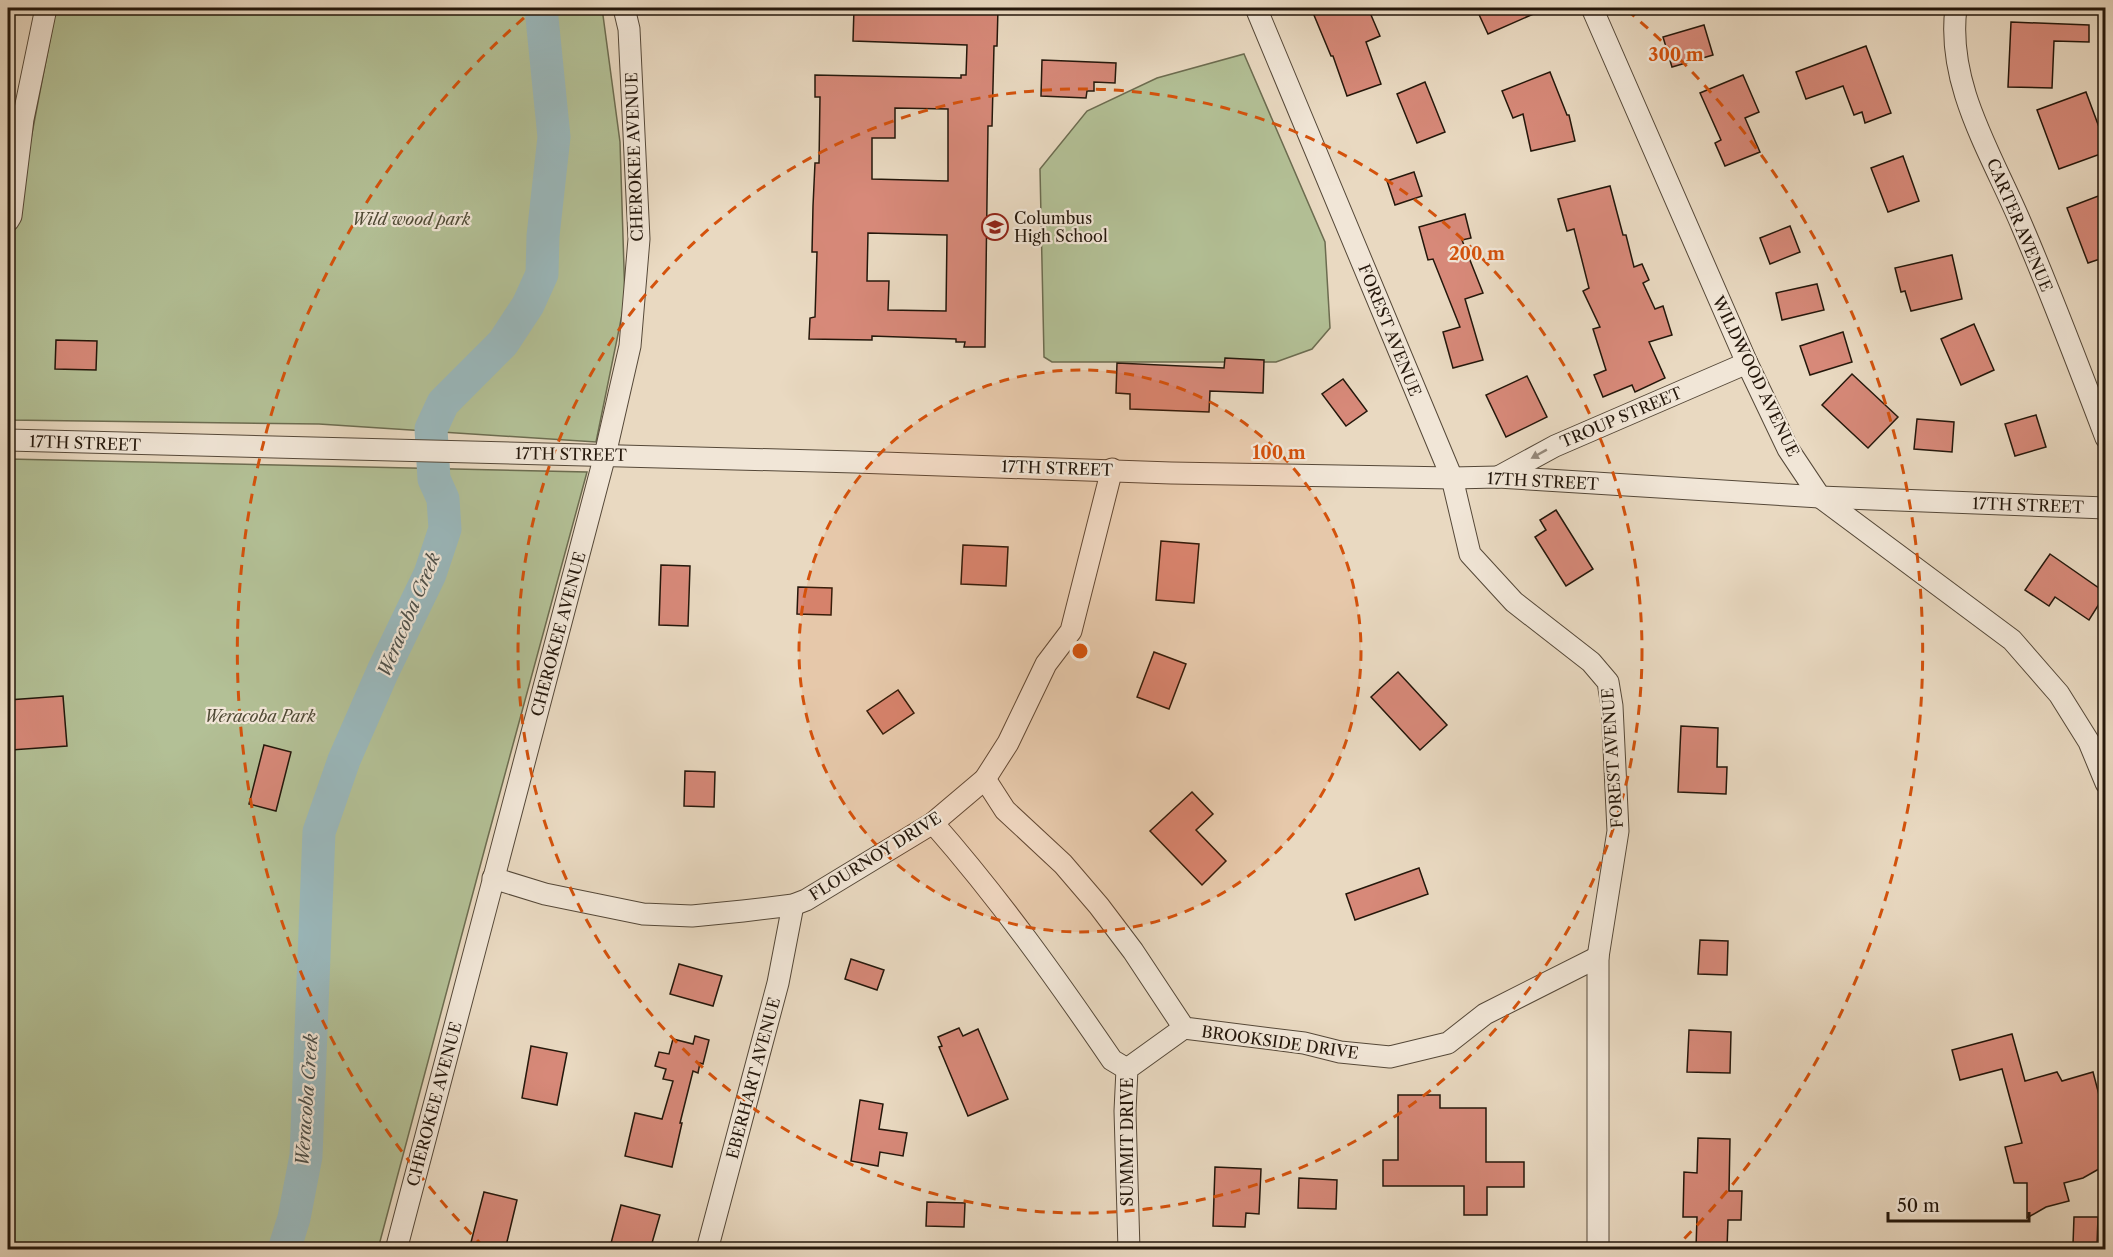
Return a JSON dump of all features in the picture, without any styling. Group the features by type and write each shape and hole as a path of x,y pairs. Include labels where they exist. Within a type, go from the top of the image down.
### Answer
{"street":[{"path":"8,221 11,216 15,119 46,8"},
{"name":"CHEROKEE AVENUE","path":"396,1250 605,455 630,346 639,239 628,29 624,8"},
{"name":"FOREST AVENUE","path":"1256,8 1452,478 1470,554 1514,602 1592,662 1608,682 1612,706 1618,831 1598,957 1598,1250"},
{"name":"WILDWOOD AVENUE","path":"1592,8 1747,363 1788,449 1820,496 2012,640 2059,694 2089,742 2106,783"},
{"name":"CARTER AVENUE","path":"1956,8 1954,25 1956,60 1967,103 2026,235 2106,438"},
{"name":"TROUP STREET","path":"1498,477 1555,446 1747,363"},
{"name":"17TH STREET","path":"8,440 1112,469 1171,473 1498,477 1820,496 2106,508"},
{"name":"FLOURNOY DRIVE","path":"494,878 546,894 643,914 692,916 793,905 806,900 933,823 985,780 1008,744 1046,664 1071,631 1112,469"},
{"name":"BROOKSIDE DRIVE","path":"985,780 1005,810 1063,864 1099,906 1133,951 1184,1028 1304,1042 1340,1052 1390,1057 1448,1043 1485,1014 1598,957"},
{"path":"933,823 967,862 1036,950 1112,1060 1127,1069"},
{"name":"EBERHART AVENUE","path":"707,1250 778,983 793,905"},
{"name":"SUMMIT DRIVE","path":"1129,1250 1125,1111 1127,1069 1184,1028"}],"green space":[{"name":"Wild wood park","path":"56,8 602,8 620,142 625,300 596,442 319,424 8,420 8,216 25,170"},
{"path":"1244,54 1325,242 1330,328 1312,349 1276,362 1052,362 1044,357 1040,169 1087,111 1157,78"},
{"name":"Weracoba Park","path":"8,459 587,472 378,1249 8,1250"}],"building":[{"path":"854,8 998,8 997,46 994,46 992,126 988,126 985,347 964,347 965,342 956,342 956,339 872,336 872,340 809,339 810,318 815,317 817,252 812,252 815,163 819,163 820,97 815,97 815,75 961,78 961,75 966,75 967,45 853,41","holes":["895,108 948,109 948,181 872,179 872,138 895,138","868,233 947,235 946,311 888,310 889,281 867,281"]},
{"path":"1311,8 1368,8 1380,36 1366,42 1381,84 1347,96 1333,56 1331,56"},
{"path":"1476,8 1547,8 1488,34"},
{"path":"2011,22 2089,25 2089,42 2054,41 2052,88 2008,87"},
{"path":"1704,25 1713,55 1672,67 1663,37"},
{"path":"1866,46 1891,113 1865,123 1862,112 1854,115 1843,86 1806,99 1796,72"},
{"path":"1042,60 1116,63 1115,83 1094,82 1094,91 1087,91 1086,98 1041,96"},
{"path":"1550,72 1567,115 1569,115 1575,141 1531,151 1523,114 1513,118 1502,91"},
{"path":"1743,75 1759,112 1745,118 1760,152 1725,166 1715,143 1721,140 1700,93"},
{"path":"1425,82 1445,132 1417,143 1397,94"},
{"path":"2086,92 2106,146 2106,152 2059,169 2037,110"},
{"path":"1903,156 1919,201 1888,212 1871,168"},
{"path":"1414,172 1422,196 1395,205 1387,181"},
{"path":"1610,186 1634,267 1642,264 1649,280 1643,283 1655,309 1663,306 1672,335 1649,342 1665,378 1635,392 1632,385 1603,397 1594,375 1606,370 1593,329 1600,327 1583,291 1589,288 1574,229 1567,231 1558,199"},
{"path":"2106,193 2106,257 2088,263 2067,208"},
{"path":"1465,214 1471,238 1462,240 1483,293 1465,299 1483,360 1453,368 1443,332 1460,327 1433,259 1428,260 1419,227"},
{"path":"1790,226 1800,252 1770,264 1760,238"},
{"path":"1952,255 1962,299 1911,311 1905,291 1901,292 1895,268"},
{"path":"1817,284 1824,310 1782,320 1776,293"},
{"path":"1974,324 1994,370 1961,385 1941,339"},
{"path":"1843,332 1852,362 1810,375 1800,346"},
{"path":"56,340 97,341 96,370 55,369"},
{"path":"1225,358 1264,360 1263,393 1210,391 1209,412 1130,409 1130,394 1116,393 1117,363 1224,368"},
{"path":"1852,374 1898,417 1868,448 1822,405"},
{"path":"1527,376 1547,417 1506,437 1486,395"},
{"path":"1343,379 1367,411 1346,426 1322,394"},
{"path":"2036,415 2046,447 2015,456 2005,424"},
{"path":"1917,419 1954,422 1952,452 1914,449"},
{"path":"1556,510 1593,569 1566,586 1535,537 1546,530 1540,520"},
{"path":"1161,541 1199,544 1194,603 1156,600"},
{"path":"963,545 1008,547 1006,586 961,584"},
{"path":"2050,554 2106,593 2089,620 2055,597 2049,606 2025,590"},
{"path":"661,565 690,566 688,626 659,625"},
{"path":"798,587 832,588 831,615 797,614"},
{"path":"1154,652 1186,664 1169,709 1137,697"},
{"path":"1398,672 1447,725 1420,750 1371,697"},
{"path":"898,690 914,713 883,734 867,711"},
{"path":"63,696 67,746 11,750 8,700"},
{"path":"1681,726 1718,728 1717,767 1727,767 1726,794 1678,792"},
{"path":"264,745 291,752 276,811 249,804"},
{"path":"685,771 715,772 714,807 684,806"},
{"path":"1192,792 1213,814 1196,830 1226,861 1202,885 1150,831"},
{"path":"1419,868 1428,894 1355,920 1346,894"},
{"path":"1700,940 1728,941 1727,975 1698,974"},
{"path":"851,959 884,970 877,990 845,979"},
{"path":"679,964 722,976 713,1006 670,994"},
{"path":"959,1028 963,1036 978,1029 1008,1099 968,1116 939,1047 942,1046 938,1037"},
{"path":"1689,1030 1731,1032 1730,1073 1687,1072"},
{"path":"2012,1034 2025,1081 2057,1072 2062,1081 2093,1072 2103,1110 2106,1109 2106,1165 2083,1178 2064,1183 2069,1201 2046,1207 2027,1218 2027,1183 2014,1183 2005,1147 2022,1143 2002,1069 1960,1080 1952,1050"},
{"path":"695,1036 709,1040 703,1064 700,1063 698,1073 693,1071 672,1167 625,1156 635,1113 662,1119 673,1081 663,1079 666,1069 655,1066 659,1052 669,1054 673,1039 693,1044"},
{"path":"531,1046 567,1053 557,1105 522,1098"},
{"path":"1398,1095 1440,1095 1440,1108 1486,1108 1486,1162 1524,1162 1524,1187 1487,1187 1487,1215 1464,1215 1464,1186 1383,1186 1383,1160 1398,1160"},
{"path":"860,1100 883,1104 879,1129 907,1133 903,1156 880,1152 878,1166 851,1161"},
{"path":"1698,1138 1730,1139 1729,1191 1742,1191 1741,1220 1728,1220 1727,1249 1696,1248 1697,1217 1683,1217 1684,1172 1697,1173"},
{"path":"1215,1167 1261,1169 1259,1214 1246,1213 1245,1227 1213,1226"},
{"path":"1299,1178 1337,1180 1336,1209 1298,1208"},
{"path":"484,1192 517,1200 505,1250 469,1250"},
{"path":"927,1202 965,1203 964,1227 926,1226"},
{"path":"621,1205 660,1215 650,1250 619,1250 610,1247"},
{"path":"2074,1217 2098,1217 2097,1245 2073,1244"}],"waterway":[{"name":"Weracoba Creek","path":"284,1250 294,1218 306,1156 319,832 344,760 383,671 430,574 445,529 443,499 434,479 431,429 443,403 503,343 528,305 542,274 543,236 554,137 541,8"}],"place":[{"name":"Columbus High School","path":"995,227"}]}
